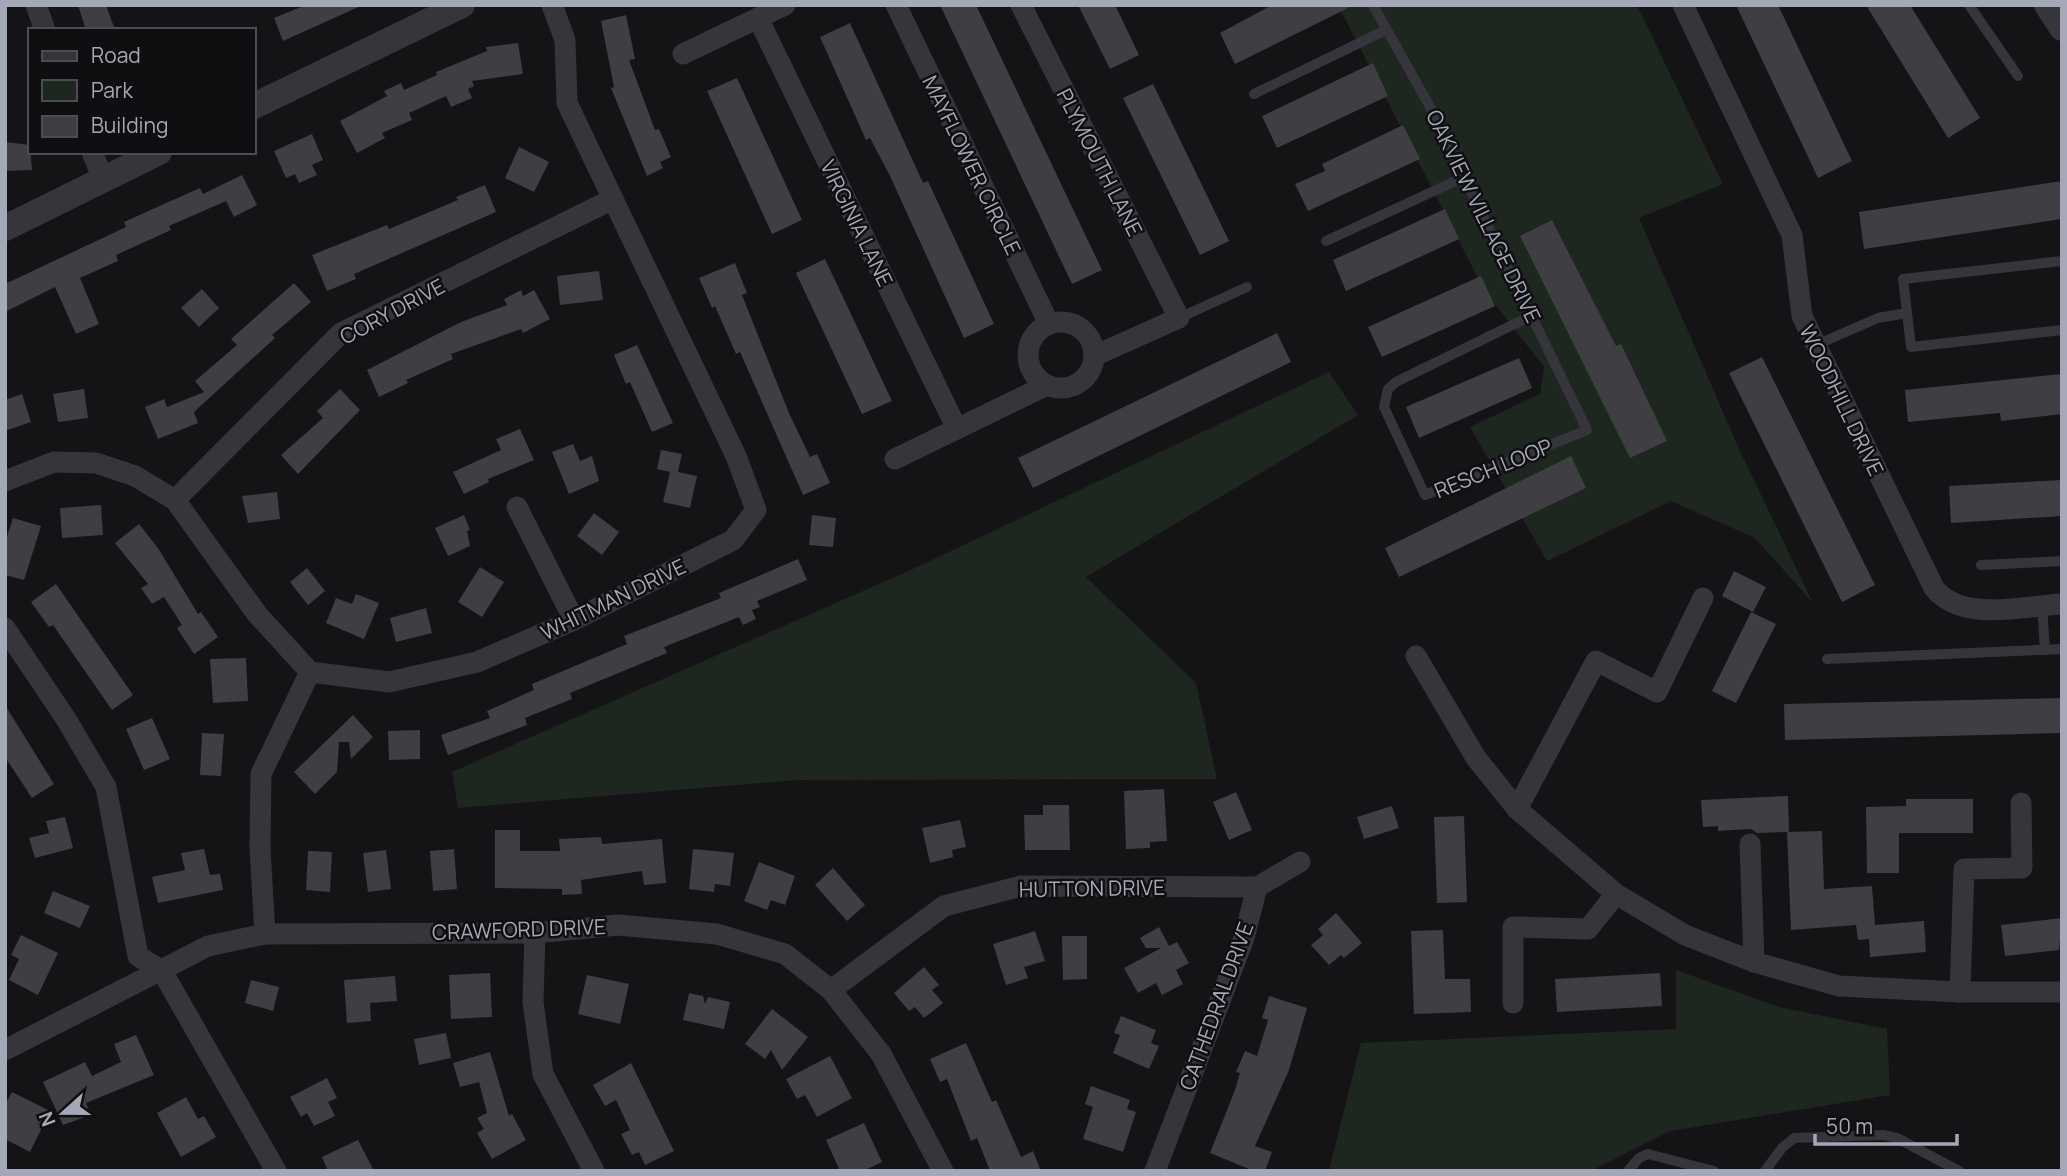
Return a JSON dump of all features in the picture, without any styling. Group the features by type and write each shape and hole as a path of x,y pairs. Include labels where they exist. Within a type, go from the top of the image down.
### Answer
{"street":[{"path":"36,5 44,28"},
{"path":"256,105 461,5"},
{"name":"WHITMAN DRIVE","path":"310,672 389,682 477,662 574,620 733,540 756,510 736,456 567,103 565,40 552,5"},
{"path":"683,54 785,5"},
{"name":"MAYFLOWER CIRCLE","path":"896,5 1049,324"},
{"name":"PLYMOUTH LANE","path":"1021,5 1179,318"},
{"name":"WOODHILL DRIVE","path":"1683,5 1792,235 1802,316 1928,578 1940,596 1972,609 2052,604"},
{"path":"2047,5 2062,28"},
{"name":"VIRGINIA LANE","path":"758,18 956,428"},
{"path":"93,154 103,180"},
{"path":"5,228 155,154"},
{"name":"CORY DRIVE","path":"175,500 341,333 613,199"},
{"path":"1094,356 1179,318"},
{"path":"1049,324 1074,325 1085,332 1094,356 1084,379 1073,386 1061,388 1047,385 1031,367 1028,355 1031,342 1038,331 1049,324"},
{"path":"895,459 1047,385"},
{"path":"5,481 54,462 96,463 135,476 175,500 257,614 310,672 261,774 260,848 265,934"},
{"path":"517,507 574,620"},
{"path":"1517,809 1596,661 1657,692 1703,597"},
{"path":"5,628 66,719 106,787 138,956 162,971 276,1171"},
{"path":"1416,656 1476,758 1517,809 1616,894 1685,935 1754,962 1839,986 1960,992 2062,992"},
{"path":"1960,992 1964,869 2022,867 2021,803"},
{"path":"1750,844 1754,962"},
{"path":"1256,887 1300,862"},
{"name":"HUTTON DRIVE","path":"831,990 944,906 1021,886 1256,887"},
{"name":"CATHEDRAL DRIVE","path":"1155,1171 1244,938 1256,887"},
{"path":"1513,1003 1513,927 1588,929 1616,894"},
{"name":"CRAWFORD DRIVE","path":"5,1050 208,946 265,934 535,933 618,925 717,934 785,954 831,990 881,1054 943,1171"},
{"path":"535,933 533,1002 543,1074 594,1171"}],"lane":[{"name":"OAKVIEW VILLAGE DRIVE","path":"1373,5 1464,177 1587,430"},
{"path":"1969,5 2018,76"},
{"path":"1254,94 1386,30"},
{"path":"1326,241 1464,177"},
{"path":"2062,261 1903,279 1911,347 2062,330"},
{"path":"1179,318 1247,287"},
{"path":"1816,345 1878,318 1907,313"},
{"name":"RESCH LOOP","path":"1533,315 1396,382 1388,389 1384,407 1425,495 1587,430"},
{"path":"1981,565 2062,561"},
{"path":"2045,650 2052,604"},
{"path":"1827,659 2062,649"},
{"path":"1765,1171 1782,1148 1794,1138 1883,1135 1897,1138 1959,1171"},
{"path":"1628,1171 1639,1158 1648,1154 1714,1171"}],"green space":[{"path":"1338,5 1637,5 1723,184 1639,218 1739,449 1813,603 1755,538 1671,501 1547,561 1470,427 1540,394 1544,367 1484,290"},
{"path":"1329,372 1358,415 1086,577 1196,683 1217,779 797,780 458,808 452,772 915,568"},
{"path":"1676,970 1779,1007 1887,1029 1890,1095 1670,1131 1591,1171 1329,1171 1361,1043 1676,1029"}],"building":[{"path":"78,5 106,5 114,28 85,28"},
{"path":"306,5 363,5 283,41 274,18"},
{"path":"940,5 976,5 1102,270 1072,284"},
{"path":"1078,5 1115,5 1139,55 1110,69"},
{"path":"1272,5 1354,5 1235,64 1220,33"},
{"path":"1736,5 1778,5 1852,161 1818,178"},
{"path":"1866,5 1910,5 1980,118 1948,138"},
{"path":"626,15 635,59 629,60 655,130 659,129 671,157 660,162 663,168 647,176 611,88 614,87 601,21"},
{"path":"850,23 923,183 928,181 994,324 964,338 890,176 870,138 866,140 820,37"},
{"path":"518,43 523,74 472,81 474,86 468,89 472,98 451,107 446,96 409,113 412,120 382,133 385,138 357,153 340,121 387,96 384,91 401,83 404,90 437,75 436,72 487,51 486,47"},
{"path":"1373,63 1388,96 1277,148 1262,116"},
{"path":"737,78 802,220 772,234 707,91"},
{"path":"1153,84 1229,241 1200,255 1123,98"},
{"path":"1403,125 1420,159 1308,211 1295,184 1325,171 1322,164"},
{"path":"312,134 323,160 312,165 317,175 299,183 295,174 286,178 274,151"},
{"path":"5,142 28,145 32,170 5,171"},
{"path":"519,147 549,162 534,192 505,178"},
{"path":"242,175 257,205 234,217 226,201 169,226 171,230 116,255 118,261 80,278 99,324 76,334 55,287 5,312 5,284 126,227 124,222 200,188 203,194"},
{"path":"2062,181 2062,219 1864,249 1859,212"},
{"path":"485,185 496,212 354,274 356,279 327,291 312,255 387,225 389,229 458,200 456,197"},
{"path":"1445,209 1459,239 1346,291 1333,260"},
{"path":"1552,220 1616,346 1621,344 1667,441 1630,458 1520,236"},
{"path":"825,259 892,401 862,414 796,273"},
{"path":"735,263 747,293 742,295 789,413 810,457 817,454 830,483 803,495 740,352 736,354 715,306 712,308 699,278"},
{"path":"599,271 603,300 560,305 557,276"},
{"path":"1481,276 1495,306 1382,357 1368,327"},
{"path":"294,283 311,302 272,335 275,338 194,412 198,423 158,439 145,407 164,399 167,407 204,392 195,381 237,345 231,339"},
{"path":"202,289 219,308 199,327 181,308"},
{"path":"521,290 523,296 534,290 550,319 523,333 521,329 451,354 453,359 406,380 408,383 379,397 367,370 461,322 507,305 504,299"},
{"path":"1277,333 1291,362 1033,488 1018,458"},
{"path":"637,345 673,423 652,432 630,382 626,384 614,355"},
{"path":"1762,357 1875,585 1842,602 1729,373"},
{"path":"1519,358 1532,388 1419,438 1406,407"},
{"path":"2062,374 2062,414 2001,421 2000,413 1908,422 1905,390"},
{"path":"84,389 88,418 58,422 53,394"},
{"path":"340,389 360,410 298,474 281,455 323,418 317,411"},
{"path":"22,394 31,422 5,431 5,400"},
{"path":"520,429 534,460 488,479 489,482 464,494 453,472 501,450 496,439"},
{"path":"573,444 580,461 592,456 599,481 569,494 552,452"},
{"path":"661,450 682,454 678,472 697,476 690,508 663,502 670,472 657,469"},
{"path":"1571,456 1586,488 1399,577 1385,548"},
{"path":"2062,480 2062,516 1951,523 1949,486"},
{"path":"277,492 280,519 248,523 242,496"},
{"path":"101,505 103,535 62,538 60,508"},
{"path":"594,513 619,532 602,555 577,536"},
{"path":"464,515 470,530 467,531 470,546 448,556 435,528"},
{"path":"812,515 836,518 833,547 809,545"},
{"path":"13,518 41,526 24,580 5,575 5,543"},
{"path":"139,524 158,548 198,614 201,612 218,637 194,654 177,628 182,625 164,597 152,604 141,588 148,584 115,543"},
{"path":"798,559 807,580 757,601 760,607 752,610 756,619 743,625 739,617 664,647 667,653 570,693 572,699 525,718 527,725 448,755 441,735 490,718 487,711 534,690 532,684 627,644 624,636 721,598 719,593"},
{"path":"480,567 504,582 482,617 458,602"},
{"path":"307,568 325,591 308,605 290,582"},
{"path":"1734,571 1766,587 1753,612 1722,596"},
{"path":"56,584 133,695 112,710 53,625 49,627 31,602"},
{"path":"356,594 379,603 364,639 326,623 336,598 352,604"},
{"path":"426,608 432,633 396,642 390,618"},
{"path":"1751,612 1776,624 1736,703 1712,691"},
{"path":"246,658 248,701 213,703 210,659"},
{"path":"2062,698 2062,733 1785,740 1784,704"},
{"path":"5,705 54,784 32,798 5,757"},
{"path":"353,715 373,737 351,759 349,742 339,742 337,772 315,794 294,772"},
{"path":"152,718 170,759 144,770 126,729"},
{"path":"420,730 420,759 389,760 388,731"},
{"path":"202,733 224,734 221,776 200,775"},
{"path":"1164,789 1167,841 1150,842 1150,848 1126,849 1124,791"},
{"path":"1236,792 1252,830 1229,840 1213,802"},
{"path":"1788,796 1789,832 1757,833 1751,829 1718,831 1718,826 1703,827 1701,800"},
{"path":"1906,799 1973,799 1973,833 1899,833 1899,873 1867,873 1866,807 1906,806"},
{"path":"1043,805 1069,805 1070,850 1025,850 1024,815 1043,815"},
{"path":"1392,806 1399,828 1364,839 1357,817"},
{"path":"1464,816 1467,902 1437,903 1434,817"},
{"path":"65,817 73,848 35,858 29,838 49,833 46,821"},
{"path":"960,820 966,847 952,850 953,857 930,863 922,828"},
{"path":"495,830 520,830 520,851 560,851 559,839 601,837 602,844 662,839 666,883 644,885 642,871 581,880 582,894 562,895 562,889 495,888"},
{"path":"1822,831 1824,889 1872,886 1875,925 1924,921 1926,952 1870,957 1869,939 1858,940 1856,925 1791,930 1787,832"},
{"path":"204,849 210,875 220,874 223,890 158,903 152,877 185,870 181,853"},
{"path":"454,849 457,889 433,891 430,851"},
{"path":"693,849 734,853 730,886 715,884 714,892 689,889"},
{"path":"386,850 391,889 368,892 363,853"},
{"path":"308,851 332,852 330,892 306,890"},
{"path":"759,862 795,876 785,905 771,900 767,910 744,901"},
{"path":"833,868 865,905 847,921 815,885"},
{"path":"53,891 90,906 80,928 44,913"},
{"path":"1336,913 1362,943 1344,958 1341,955 1329,965 1311,945 1323,935 1318,929"},
{"path":"2062,918 2059,950 2005,956 2001,925"},
{"path":"1159,927 1169,946 1177,942 1189,963 1176,970 1183,984 1162,995 1156,983 1138,993 1124,968 1161,948 1146,948 1140,938"},
{"path":"1443,930 1445,979 1470,979 1471,1012 1414,1014 1411,931"},
{"path":"1035,931 1045,961 1024,967 1028,978 1006,985 993,944"},
{"path":"21,935 58,953 38,995 9,980 19,959 11,955"},
{"path":"1062,936 1087,936 1087,979 1063,980"},
{"path":"924,967 939,985 932,990 943,1003 924,1018 915,1007 909,1011 894,993"},
{"path":"490,973 492,1017 451,1019 449,975"},
{"path":"1660,973 1662,1006 1557,1012 1555,979"},
{"path":"587,975 629,984 620,1024 578,1014"},
{"path":"395,976 397,1001 370,1003 371,1021 347,1023 344,980"},
{"path":"251,980 279,987 273,1011 245,1003"},
{"path":"689,993 703,996 705,1004 708,997 730,1002 724,1029 683,1020"},
{"path":"1269,996 1307,1008 1289,1070 1255,1146 1272,1152 1265,1171 1254,1171 1210,1153 1235,1090 1240,1073 1236,1072 1245,1051 1257,1056 1268,1020 1262,1018"},
{"path":"772,1009 808,1037 782,1070 771,1050 765,1059 745,1044"},
{"path":"1121,1016 1156,1030 1151,1043 1159,1046 1149,1069 1113,1053 1120,1035 1114,1033"},
{"path":"446,1033 451,1058 419,1065 414,1039"},
{"path":"136,1035 154,1075 86,1103 91,1115 63,1125 43,1082 85,1062 92,1076 121,1062 114,1044"},
{"path":"966,1043 992,1102 996,1100 1021,1157 1033,1151 1041,1171 990,1171 977,1138 971,1141 947,1079 940,1082 930,1059"},
{"path":"490,1052 509,1116 512,1114 526,1140 492,1159 477,1133 484,1129 477,1118 487,1113 479,1082 460,1087 453,1063"},
{"path":"830,1056 852,1098 817,1117 805,1095 797,1099 786,1079"},
{"path":"631,1063 674,1151 645,1165 639,1152 632,1155 621,1134 630,1130 616,1100 605,1106 593,1085"},
{"path":"327,1078 337,1098 328,1102 335,1116 314,1126 307,1113 301,1117 290,1097"},
{"path":"1091,1086 1130,1100 1127,1109 1136,1112 1123,1152 1083,1139 1093,1107 1085,1104"},
{"path":"12,1092 50,1111 30,1152 5,1139 5,1105"},
{"path":"186,1097 198,1119 204,1116 216,1137 181,1157 157,1113"},
{"path":"864,1123 882,1162 863,1171 840,1171 826,1140"},
{"path":"358,1140 374,1171 328,1171 322,1157"}]}
